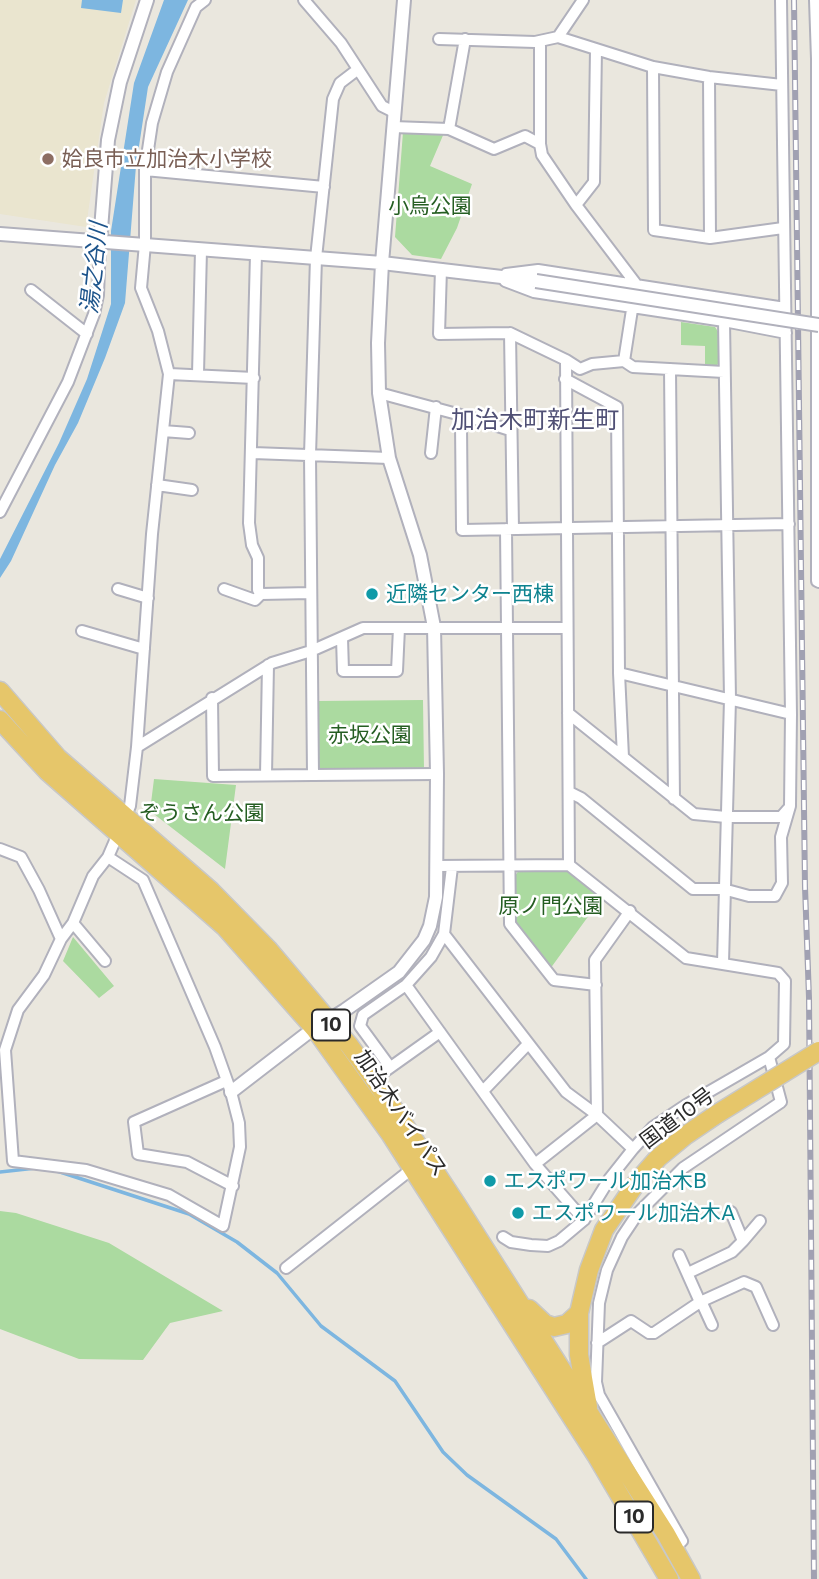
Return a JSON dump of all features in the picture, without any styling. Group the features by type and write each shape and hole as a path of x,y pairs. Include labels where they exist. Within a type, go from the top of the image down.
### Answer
{"highway":[{"name":"加治木バイパス","path":"0,691 58,758 122,825 374,1079 590,1418"},
{"name":"加治木バイパス","path":"0,720 47,771 122,825"},
{"name":"加治木バイパス","path":"321,1025 596,1455"},
{"name":"国道10号","path":"669,1579 596,1455 580,1366 579,1314 589,1270 604,1230 637,1182 658,1158 717,1114 819,1051"},
{"name":"10","path":"510,1289 549,1326 561,1327 579,1314"},
{"name":"国道10号","path":"590,1418 670,1541 691,1579"}],"street":[{"path":"0,512 68,382 94,314 98,295 110,128 120,82 147,0"},
{"path":"13,1161 2,1050 18,1010 44,975 61,939 73,923 93,876 108,857 130,806 169,374 158,331 141,288 145,170 152,123 167,72 196,7 205,0"},
{"path":"304,0 341,43 382,106 394,112"},
{"path":"233,1186 187,1161 138,1154 134,1122 229,1086 399,972 415,954 430,926 436,897 434,627 420,555 388,458 379,393 378,343 382,263 404,0"},
{"path":"558,37 583,0"},
{"path":"569,792 581,798 693,889 723,889 749,896 775,896 782,883 781,837 790,806 791,713 781,0"},
{"path":"815,0 818,59 819,582"},
{"path":"439,39 540,42 558,37 653,67 709,77 782,85"},
{"path":"449,129 466,39"},
{"path":"540,42 542,155 636,284 624,361"},
{"path":"576,205 594,182 596,49"},
{"path":"653,67 654,230 709,238 783,228"},
{"path":"313,775 310,455 316,258 332,99 340,83 357,70"},
{"path":"709,77 709,238"},
{"path":"393,127 449,129 494,149 525,136 540,144"},
{"path":"145,170 324,187"},
{"path":"0,234 441,269 537,281 818,334"},
{"path":"198,374 201,250"},
{"path":"256,254 253,453 249,523 252,545 258,558 258,590 261,594"},
{"path":"441,269 439,334 509,333 580,369 592,364 624,361 633,367 724,372"},
{"path":"493,276 538,270 786,308"},
{"path":"493,276 534,292 786,333"},
{"path":"31,290 86,334"},
{"path":"723,963 730,699 723,321 725,299"},
{"path":"509,333 510,529 507,629 510,925 554,980 596,985"},
{"path":"566,360 569,865"},
{"path":"670,369 674,799"},
{"path":"169,374 254,378"},
{"path":"565,379 617,407 619,673 623,757"},
{"path":"379,393 510,430"},
{"path":"431,453 436,407"},
{"path":"472,418 461,425 462,530 789,524"},
{"path":"163,431 188,433"},
{"path":"253,453 388,458"},
{"path":"158,485 191,490"},
{"path":"118,589 148,598"},
{"path":"224,589 255,600 261,594 310,593"},
{"path":"136,747 268,665 311,651 363,628 567,628"},
{"path":"342,638 343,671 397,671 398,628"},
{"path":"82,631 144,649"},
{"path":"266,775 268,665"},
{"path":"619,673 791,713"},
{"path":"212,698 213,776 437,774"},
{"path":"568,713 694,814 781,817 790,806"},
{"path":"0,849 21,858 50,911 61,939"},
{"path":"0,1163 13,1161 86,1170 169,1195 223,1226 240,1147 239,1123 229,1086 215,1047 143,880 108,857"},
{"path":"436,866 569,865 686,958 778,973 785,981 785,1044 653,1127 610,1178 584,1220 559,1241 548,1245 511,1242 503,1237"},
{"path":"390,1067 360,1026 363,1015 406,985 431,957 444,934 452,867"},
{"path":"597,1115 595,960 630,911"},
{"path":"73,923 105,961"},
{"path":"444,934 566,1092 597,1115 633,1149"},
{"path":"406,985 535,1164 584,1220"},
{"path":"374,1079 440,1032"},
{"path":"483,1091 528,1044"},
{"path":"650,1545 682,1541 599,1395 596,1382 599,1303 607,1270 622,1237 638,1213 683,1168 781,1102 769,1056"},
{"path":"535,1164 597,1115"},
{"path":"286,1268 413,1168"},
{"path":"731,1212 743,1241"},
{"path":"688,1273 732,1252 760,1221"},
{"path":"678,1255 712,1325"},
{"path":"597,1343 631,1321 649,1333 654,1333 700,1302 744,1282 756,1287 773,1325"}],"shaded area":[{"name":"姶良市立加治木小学校","path":"0,0 136,0 104,103 86,227 0,214"}],"green space":[{"name":"小烏公園","path":"403,132 444,133 430,166 472,184 457,228 441,259 412,255 395,237"},
{"path":"681,322 715,327 719,333 720,362 714,368 705,367 705,346 681,345"},
{"name":"赤坂公園","path":"423,700 424,770 321,770 317,766 317,701"},
{"name":"ぞうさん公園","path":"154,779 236,785 225,869 150,811"},
{"name":"原ノ門公園","path":"568,869 603,896 550,969 513,924 515,876 519,870"},
{"path":"73,937 114,986 99,998 63,961"},
{"path":"0,1211 16,1213 109,1243 223,1311 170,1323 143,1360 79,1359 0,1329"}],"water":[{"path":"82,0 123,0 121,13 81,8"},
{"path":"164,0 188,0 148,87 136,166 125,303 78,423 55,465 11,561 0,578 0,559 59,443 87,379 111,304 111,231 134,83"}],"waterway":[{"path":"0,1172 36,1168"},
{"path":"57,1171 189,1214 237,1242 277,1273 321,1326 395,1381 443,1452 467,1475 556,1539 586,1579"}],"railway":[{"path":"794,0 805,887 809,998 814,1579"}],"place":[{"name":"姶良市立加治木小学校","path":"48,159"},
{"name":"近隣センター西棟","path":"372,594"},
{"name":"エスポワール加治木B","path":"490,1181"},
{"name":"エスポワール加治木A","path":"518,1213"}],"district":[{"name":"加治木町新生町","path":"535,420"}],"water label":[{"name":"湯之谷川","path":"94,268"}]}
